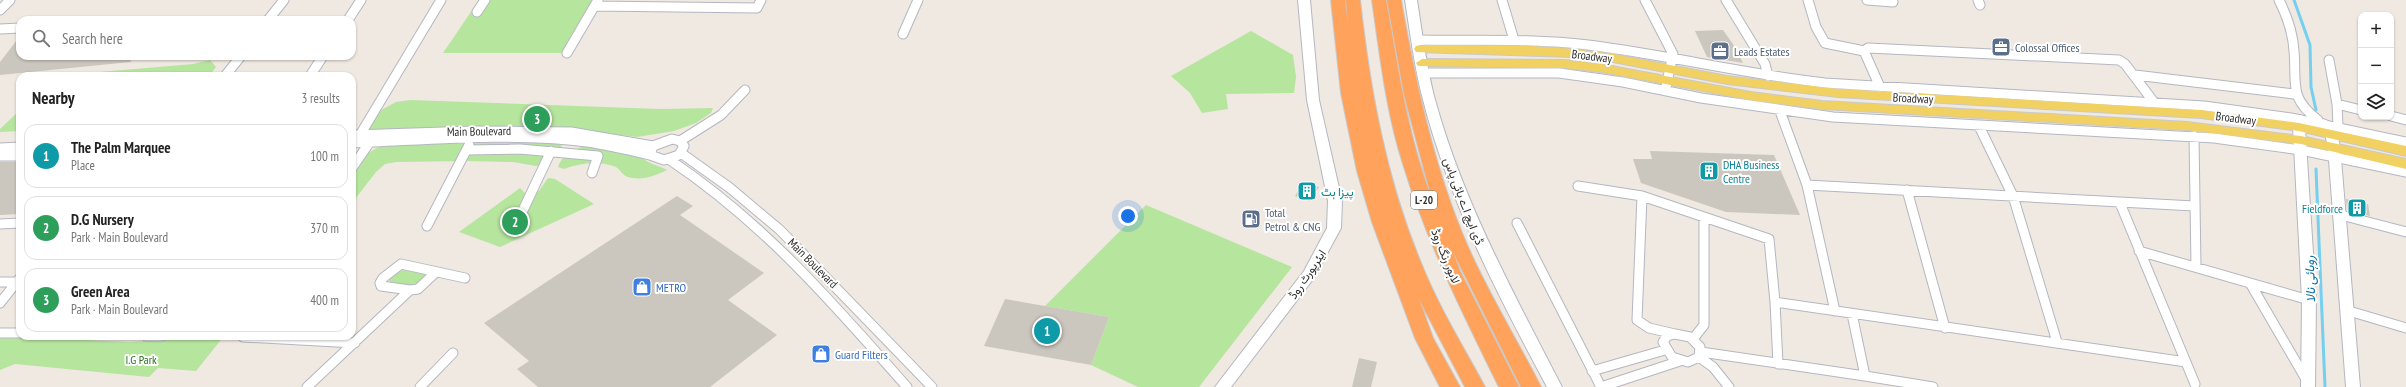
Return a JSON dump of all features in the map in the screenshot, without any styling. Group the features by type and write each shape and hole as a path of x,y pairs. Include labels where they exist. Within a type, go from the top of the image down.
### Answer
{"highway":[{"path":"1338,0 1349,93 1366,171 1381,222 1424,338 1447,383"},
{"name":"L-20","path":"1353,0 1369,112 1395,214 1405,245 1425,293 1475,387"},
{"name":"لاہور رنگ روڈ","path":"1379,0 1396,104 1411,164 1450,271 1509,387"},
{"path":"1394,0 1417,114 1431,167 1458,245 1481,294 1531,387"}],"main road":[{"name":"ایئرپورٹ روڈ","path":"1222,387 1317,264 1334,228 1335,202 1313,100 1304,0"},
{"name":"ڈی ایچ اے بائی پاس","path":"1411,0 1423,68 1444,149 1466,211 1512,307 1556,387"},
{"name":"Broadway","path":"1419,45 1557,52 1613,58 1669,75 1775,100 1850,108 2187,126 2406,164"},
{"name":"Broadway","path":"1423,68 1565,64 1838,93 2302,120 2331,127 2406,151"},
{"path":"2302,120 2301,145 2309,300 2308,385"},
{"path":"2331,127 2341,216 2353,387"}],"street":[{"path":"0,10 10,0"},
{"path":"271,16 284,0"},
{"path":"351,16 361,0"},
{"path":"356,135 441,0"},
{"path":"477,12 485,0"},
{"path":"705,8 710,0"},
{"path":"568,53 597,3 705,8 757,8 761,0"},
{"path":"903,34 918,0"},
{"path":"1502,0 1514,40"},
{"path":"1645,0 1672,50 1669,75"},
{"path":"1726,0 1765,64 1768,76"},
{"path":"1808,0 1816,27 1825,43 1864,51 1876,48 2112,59 2125,64 2135,75 2153,101"},
{"path":"1867,0 1893,2"},
{"path":"1669,75 1768,76 1880,87 2153,101 2215,107 2302,120 2294,94 2293,38 2279,0"},
{"path":"0,29 16,28"},
{"path":"1419,45 1514,40 1586,45 1669,75 1780,111 1833,117 1979,126 2194,136 2301,145"},
{"path":"1864,51 1880,87"},
{"path":"228,72 238,60"},
{"path":"313,72 320,60"},
{"path":"2329,60 2337,104 2331,127 2406,142"},
{"path":"2135,75 2294,94"},
{"path":"650,155 654,146 667,140 680,141 721,115 745,90"},
{"path":"2337,104 2358,109"},
{"path":"1780,111 1807,185 1835,311"},
{"path":"2394,117 2406,120"},
{"path":"1979,126 2013,196 2057,342"},
{"name":"Main Boulevard","path":"356,135 513,130 583,133 654,146"},
{"path":"567,152 583,133"},
{"path":"356,162 375,134"},
{"path":"2194,136 2196,267"},
{"path":"427,226 473,139"},
{"name":"Main Boulevard","path":"356,143 473,139 577,141 650,155 658,160 670,160 711,188 799,266 908,387"},
{"path":"670,160 681,153 684,146 680,141"},
{"path":"0,148 16,147"},
{"path":"467,150 520,149 567,152 598,156 592,173"},
{"path":"516,225 551,151"},
{"path":"2334,152 2406,172"},
{"name":"Main Boulevard","path":"681,153 730,188 780,230 932,387"},
{"path":"0,156 16,156"},
{"path":"1807,185 2194,206"},
{"path":"1578,186 1642,196 1769,239 1775,302 1778,364"},
{"path":"1907,190 1945,328"},
{"path":"1642,196 1637,320 1641,325 1649,328 1693,339 1699,345 1700,355 1713,367 1729,387"},
{"path":"2120,203 2196,384"},
{"path":"1693,339 1704,326 1704,216"},
{"path":"2341,216 2406,232"},
{"path":"0,224 16,223"},
{"path":"1517,223 1601,387 1680,361"},
{"path":"2139,251 2309,300"},
{"path":"435,273 418,289 410,290 381,286 380,283 383,278 401,264 433,270 435,273 464,278"},
{"path":"0,282 16,280"},
{"path":"2250,283 2308,385"},
{"path":"0,303 16,284"},
{"path":"307,387 410,290"},
{"path":"1775,302 2186,362"},
{"path":"2348,311 2406,328"},
{"path":"1852,314 1865,376"},
{"path":"0,333 16,333"},
{"path":"1675,334 1667,336 1663,342 1664,350 1673,358 1680,361 1688,362 1700,355 1778,364 1934,387"},
{"path":"299,340 355,343"},
{"path":"1592,371 1664,350"},
{"path":"420,387 453,353"}],"green space":[{"path":"479,0 597,0 567,53 443,53"},
{"path":"1251,31 1293,55 1296,77 1294,93 1226,94 1228,109 1202,113 1190,93 1171,76"},
{"path":"210,60 216,67 212,72 100,72 193,64"},
{"path":"410,100 660,109 713,108 711,113 696,123 674,131 637,137 573,129 527,126 368,130 374,114 396,102"},
{"path":"16,114 16,131 0,132 0,129"},
{"path":"558,143 562,146 545,163 536,166 513,162 468,161 396,162 385,164 376,172 356,198 357,164 370,152 386,145"},
{"path":"585,146 642,157 648,162 667,170 653,176 633,178 626,176 619,169 610,165 590,163 564,169 558,167 565,156"},
{"path":"548,178 555,179 594,204 500,247 459,232 520,188 525,193 539,191"},
{"path":"1146,205 1292,267 1199,387 1138,387 1091,365 1109,317 1045,306"},
{"path":"403,270 424,273 426,277 418,283 410,285 391,284 389,281 393,275"},
{"name":"I.G Park","path":"0,336 16,337 16,340 86,340 129,342 165,340 221,340 196,371 158,368 149,377 15,364 0,370"}],"building":[{"path":"1723,30 1733,44 1743,63 1707,57 1695,31"},
{"path":"16,41 16,60 131,60 131,62 30,72 16,72 16,73 0,75 0,62"},
{"name":"DHA Business Centre","path":"1650,151 1774,155 1800,215 1726,212 1641,183 1633,159 1652,159"},
{"path":"0,162 16,162 16,214 0,215"},
{"name":"پیزا ہٹ","path":"1303,182 1319,187 1310,201 1295,196"},
{"name":"METRO","path":"677,196 693,206 680,215 764,273 728,300 777,335 710,387 538,387 517,369 529,361 484,323"},
{"name":"Fieldforce","path":"2346,199 2368,204 2370,216 2347,210"},
{"path":"1005,299 1109,317 1091,365 984,346"},
{"path":"1359,358 1377,362 1371,387 1352,387"}],"waterway":[{"name":"روہائی نالا","path":"2294,0 2310,45 2311,87 2316,110"},
{"name":"روہائی نالا","path":"2316,169 2325,387"}],"place":[{"name":"Colossal Offices","path":"2001,47"},
{"name":"Leads Estates","path":"1720,51"},
{"name":"Green Area","path":"537,119"},
{"name":"DHA Business Centre","path":"1709,171"},
{"name":"پیزا ہٹ","path":"1307,191"},
{"name":"Fieldforce","path":"2357,208"},
{"name":"Total Petrol & CNG","path":"1251,219"},
{"name":"D.G Nursery","path":"515,222"},
{"name":"METRO","path":"642,287"},
{"name":"The Palm Marquee","path":"1047,331"},
{"name":"Guard Filters","path":"821,354"}]}
